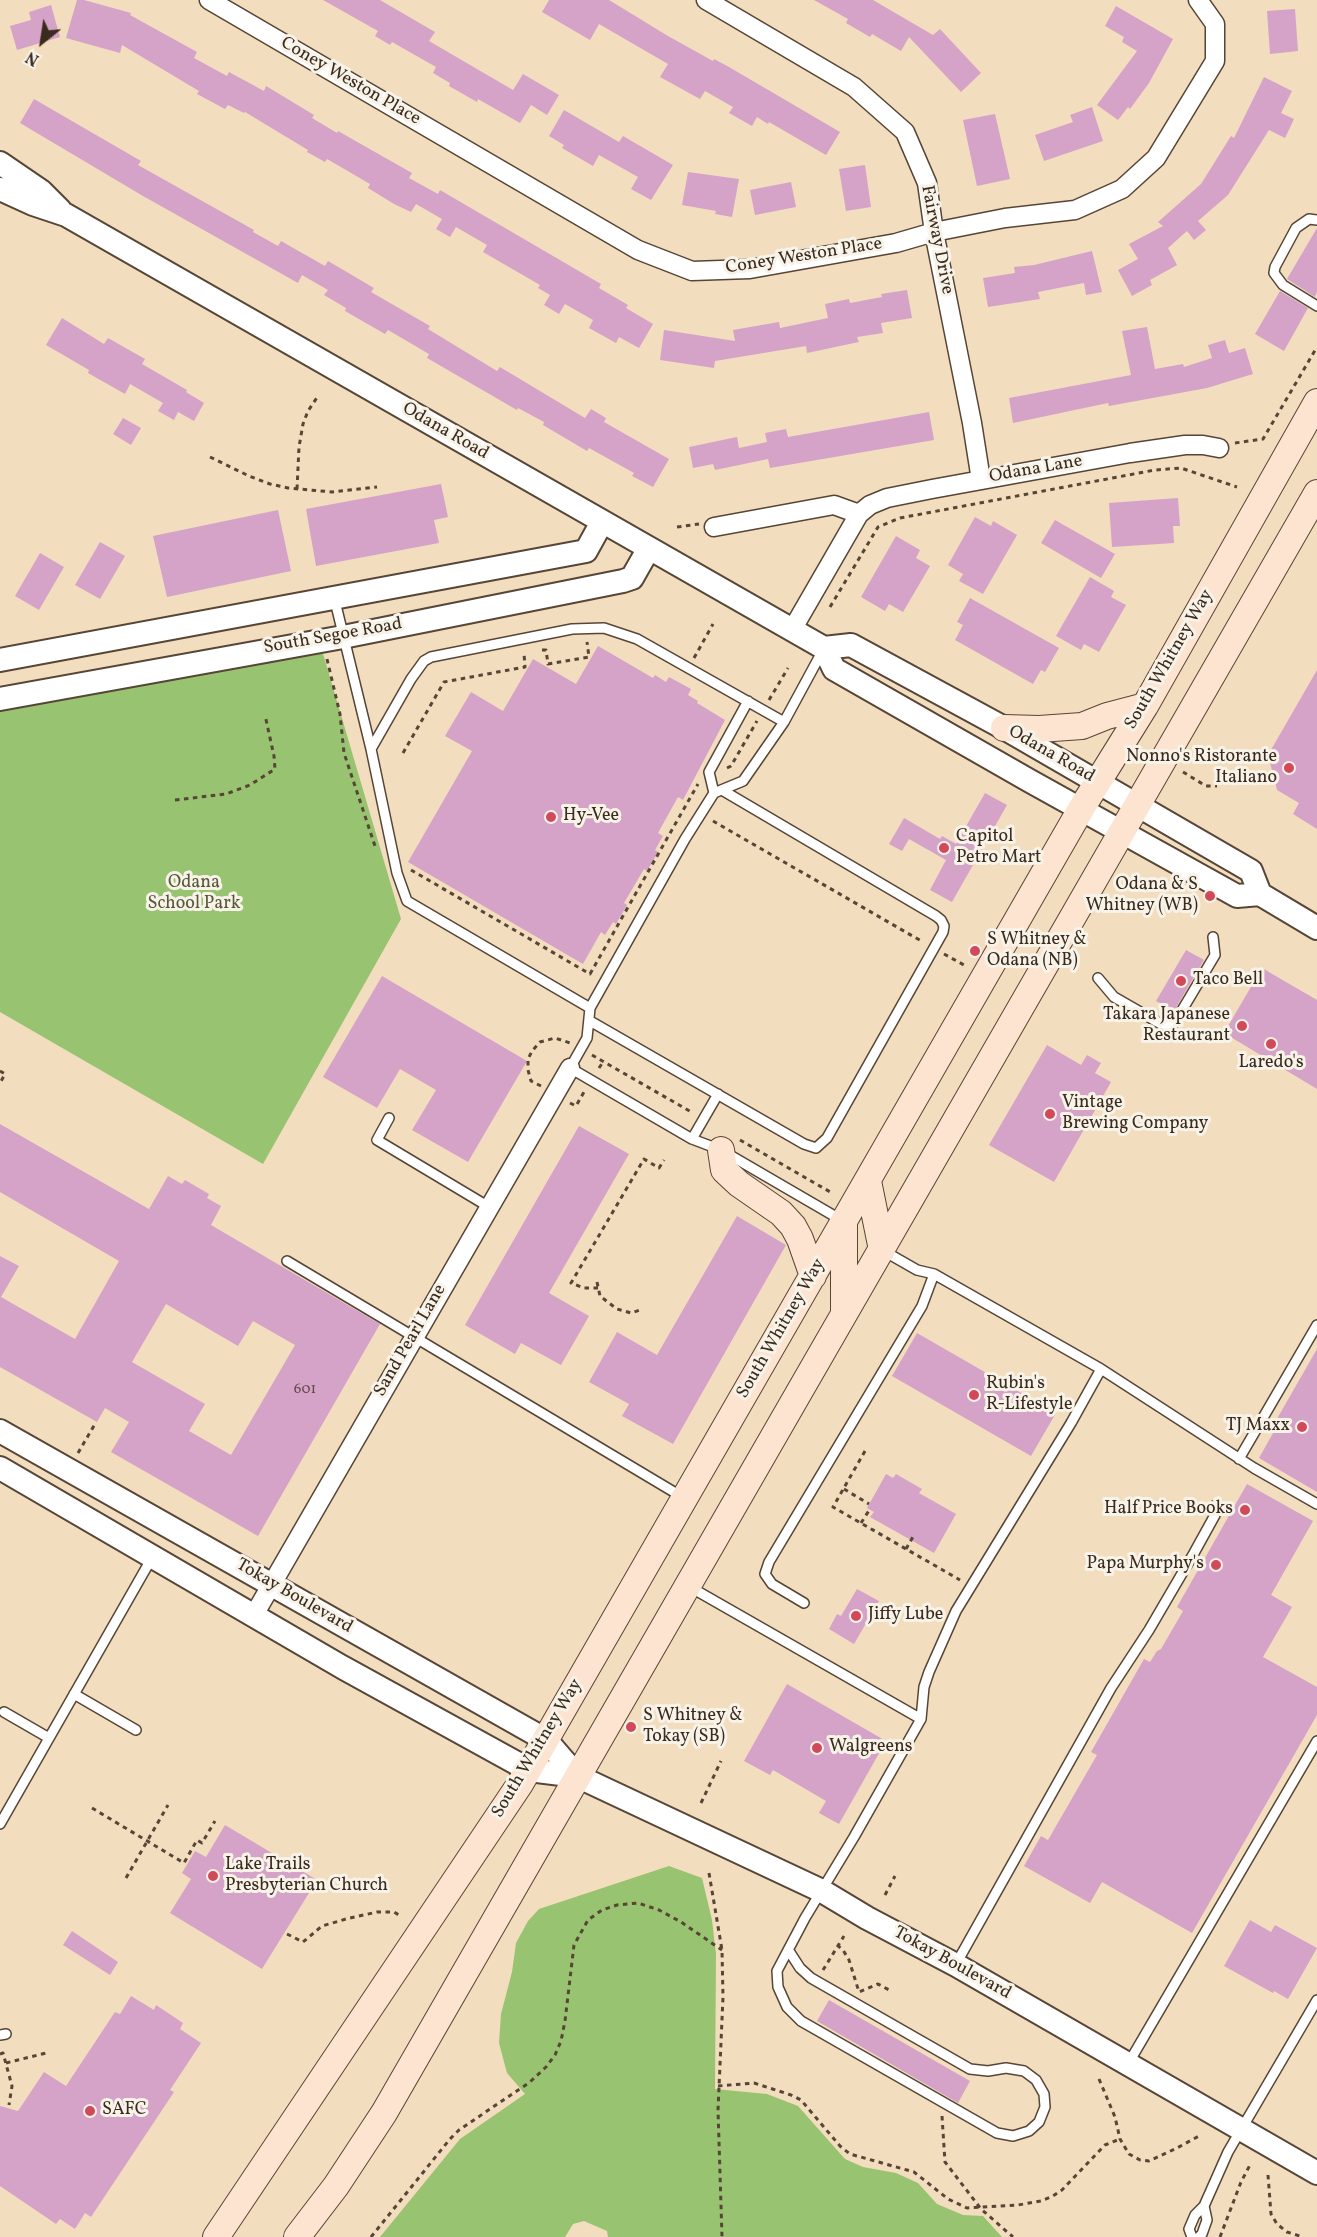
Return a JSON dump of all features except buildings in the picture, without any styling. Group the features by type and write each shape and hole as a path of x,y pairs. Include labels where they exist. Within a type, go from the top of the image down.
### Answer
{"main road":[{"name":"South Whitney Way","path":"216,2237 529,1770 1081,809 1145,706 1317,402"},
{"path":"297,2237 336,2186 384,2113 1317,494"},
{"path":"1004,728 1039,729 1082,726 1107,716 1145,706"},
{"path":"721,1150 724,1170 739,1184 781,1213 793,1226 813,1276"},
{"path":"868,1181 882,1250"},
{"path":"844,1222 844,1314"}],"street":[{"name":"Coney Weston Place","path":"209,0 638,250 692,271 750,269 896,243 934,232 1005,218 1074,210 1122,189 1156,158 1215,61 1215,24 1198,0"},
{"name":"Fairway Drive","path":"706,0 855,87 904,132 927,183 934,232 981,480"},
{"name":"Odana Road","path":"0,162 41,191 66,215"},
{"name":"Odana Road","path":"0,189 33,204 66,215 824,648 834,669 1122,833 1238,896 1260,894 1317,928"},
{"name":"Odana Lane","path":"858,514 870,505 887,498 981,480 1185,445 1219,448"},
{"path":"714,527 834,505 858,514 792,630"},
{"path":"0,660 586,551 602,522"},
{"name":"South Segoe Road","path":"0,699 343,637 623,581 632,578 649,548"},
{"name":"Odana Road","path":"824,648 851,645 1004,728 1251,871 1260,894"},
{"name":"Sand Pearl Lane","path":"254,1615 570,1068"},
{"name":"Tokay Boulevard","path":"0,1431 546,1740 577,1776"},
{"name":"Tokay Boulevard","path":"0,1468 342,1667 529,1770 577,1776 822,1891 867,1918 956,1965 1317,2173"}],"lane":[{"path":"1317,220 1309,219 1296,228 1274,273 1282,285 1317,306"},
{"path":"334,597 371,749 396,873 407,900 590,1008"},
{"path":"371,749 411,679 424,661 431,657 585,627 617,631 638,639 784,722"},
{"path":"824,648 784,722 743,781 718,791 685,839 590,1008 587,1038 570,1068 692,1139 721,1150 844,1222"},
{"path":"590,1021 804,1144 816,1148 822,1144 934,948 944,926 936,916 718,791 709,772 748,701"},
{"path":"1098,978 1114,997 1161,1024 1170,1026 1175,1022 1215,955 1213,937"},
{"path":"692,1139 718,1094"},
{"path":"389,1118 377,1140 489,1207"},
{"path":"882,1250 917,1270 934,1274 1101,1370 1239,1459 1317,1504"},
{"path":"287,1261 684,1498"},
{"path":"804,1603 772,1584 765,1574 769,1562 922,1306 934,1274"},
{"path":"1239,1459 1317,1324"},
{"path":"789,1951 800,1968 817,1982 970,2069 988,2071 1006,2068 1024,2071 1036,2080 1044,2094 1045,2107 1039,2122 1029,2131 1013,2136 997,2133 801,2021 787,2007 778,1987 777,1971 805,1918 921,1719 924,1686 956,1611 1101,1370"},
{"path":"956,1965 1111,1688 1194,1553 1215,1515 1214,1506"},
{"path":"0,1824 153,1556"},
{"path":"688,1586 921,1719"},
{"path":"74,1694 136,1730"},
{"path":"4,1712 49,1738"},
{"path":"1128,2064 1317,1741"},
{"path":"1192,2237 1190,2229 1195,2215 1204,2206 1240,2129 1317,2000"},
{"path":"1199,2237 1207,2220 1204,2206"}],"path":[{"path":"1219,448 1239,441 1263,439 1317,348"},
{"path":"297,489 299,447 303,424 318,396"},
{"path":"210,457 230,468 270,484 297,489 332,492 377,487"},
{"path":"831,607 878,527 900,518 1155,470 1181,468 1237,487"},
{"path":"688,667 713,624"},
{"path":"403,753 444,682 525,667 523,653 546,650 548,664 589,657 585,627"},
{"path":"327,658 340,714 344,753 378,853"},
{"path":"175,801 226,794 250,785 275,769 265,715"},
{"path":"1183,772 1206,786 1217,786"},
{"path":"711,821 964,965"},
{"path":"396,873 411,870 590,974"},
{"path":"0,1071 5,1074 0,1083"},
{"path":"598,1288 584,1288 571,1283 644,1159 659,1168 664,1160"},
{"path":"597,1282 600,1296 617,1309 631,1313 644,1309"},
{"path":"76,1457 94,1424"},
{"path":"865,1451 833,1507 971,1586"},
{"path":"844,1489 869,1504"},
{"path":"861,1523 870,1509"},
{"path":"906,1549 914,1535"},
{"path":"700,1803 721,1761"},
{"path":"126,1878 168,1805"},
{"path":"92,1808 184,1863 197,1840 202,1843 215,1821"},
{"path":"709,1873 722,1950 723,1997 718,2086 722,2237"},
{"path":"885,1895 895,1876"},
{"path":"371,2237 459,2130 530,2082 555,2055 566,2021 570,1965 574,1945 588,1920 602,1910 617,1905 638,1903 659,1910 681,1922 722,1950"},
{"path":"287,1934 303,1942 322,1926 346,1919 376,1912 394,1912 402,1917"},
{"path":"817,1982 844,1936"},
{"path":"837,1946 843,1950 849,1960 860,1992 878,1984 891,1992"},
{"path":"0,2054 3,2053 12,2086 9,2104"},
{"path":"6,2063 46,2053"},
{"path":"1099,2079 1115,2117 1120,2139 1129,2154 1140,2160 1149,2161 1198,2136"},
{"path":"718,2086 754,2083 791,2095 801,2100 840,2146 850,2154 914,2172 926,2179 938,2192 967,2208 981,2209 1041,2201 1053,2196 1062,2190 1105,2145 1120,2139"},
{"path":"942,2102 945,2162 981,2209 1013,2237"},
{"path":"1220,2237 1250,2165"},
{"path":"1268,2175 1271,2214 1277,2224 1287,2232 1303,2237"}],"green space":[{"name":"Odana School Park","path":"319,640 401,919 263,1164 0,1012 0,699"},
{"path":"669,1866 702,1878 712,1920 716,1954 715,2089 767,2094 798,2106 845,2159 863,2167 896,2173 918,2183 937,2204 963,2215 983,2216 1002,2237 608,2237 607,2231 584,2221 573,2224 565,2237 380,2237 460,2139 525,2094 507,2073 499,2043 501,2014 512,1972 516,1943 528,1921 539,1909"}],"place":[{"name":"Nonno's Ristorante Italiano","path":"1289,768"},
{"name":"Hy-Vee","path":"551,817"},
{"name":"Capitol Petro Mart","path":"944,848"},
{"name":"Odana & S Whitney (WB)","path":"1210,896"},
{"name":"S Whitney & Odana (NB)","path":"975,951"},
{"name":"Taco Bell","path":"1181,981"},
{"name":"Takara Japanese Restaurant","path":"1242,1026"},
{"name":"Laredo's","path":"1271,1044"},
{"name":"Vintage Brewing Company","path":"1050,1114"},
{"name":"Rubin's R-Lifestyle","path":"974,1395"},
{"name":"TJ Maxx","path":"1302,1427"},
{"name":"Half Price Books","path":"1245,1510"},
{"name":"Papa Murphy's","path":"1216,1565"},
{"name":"Jiffy Lube","path":"856,1616"},
{"name":"S Whitney & Tokay (SB)","path":"631,1727"},
{"name":"Walgreens","path":"817,1748"},
{"name":"Lake Trails Presbyterian Church","path":"213,1876"},
{"name":"SAFC","path":"90,2111"}]}
